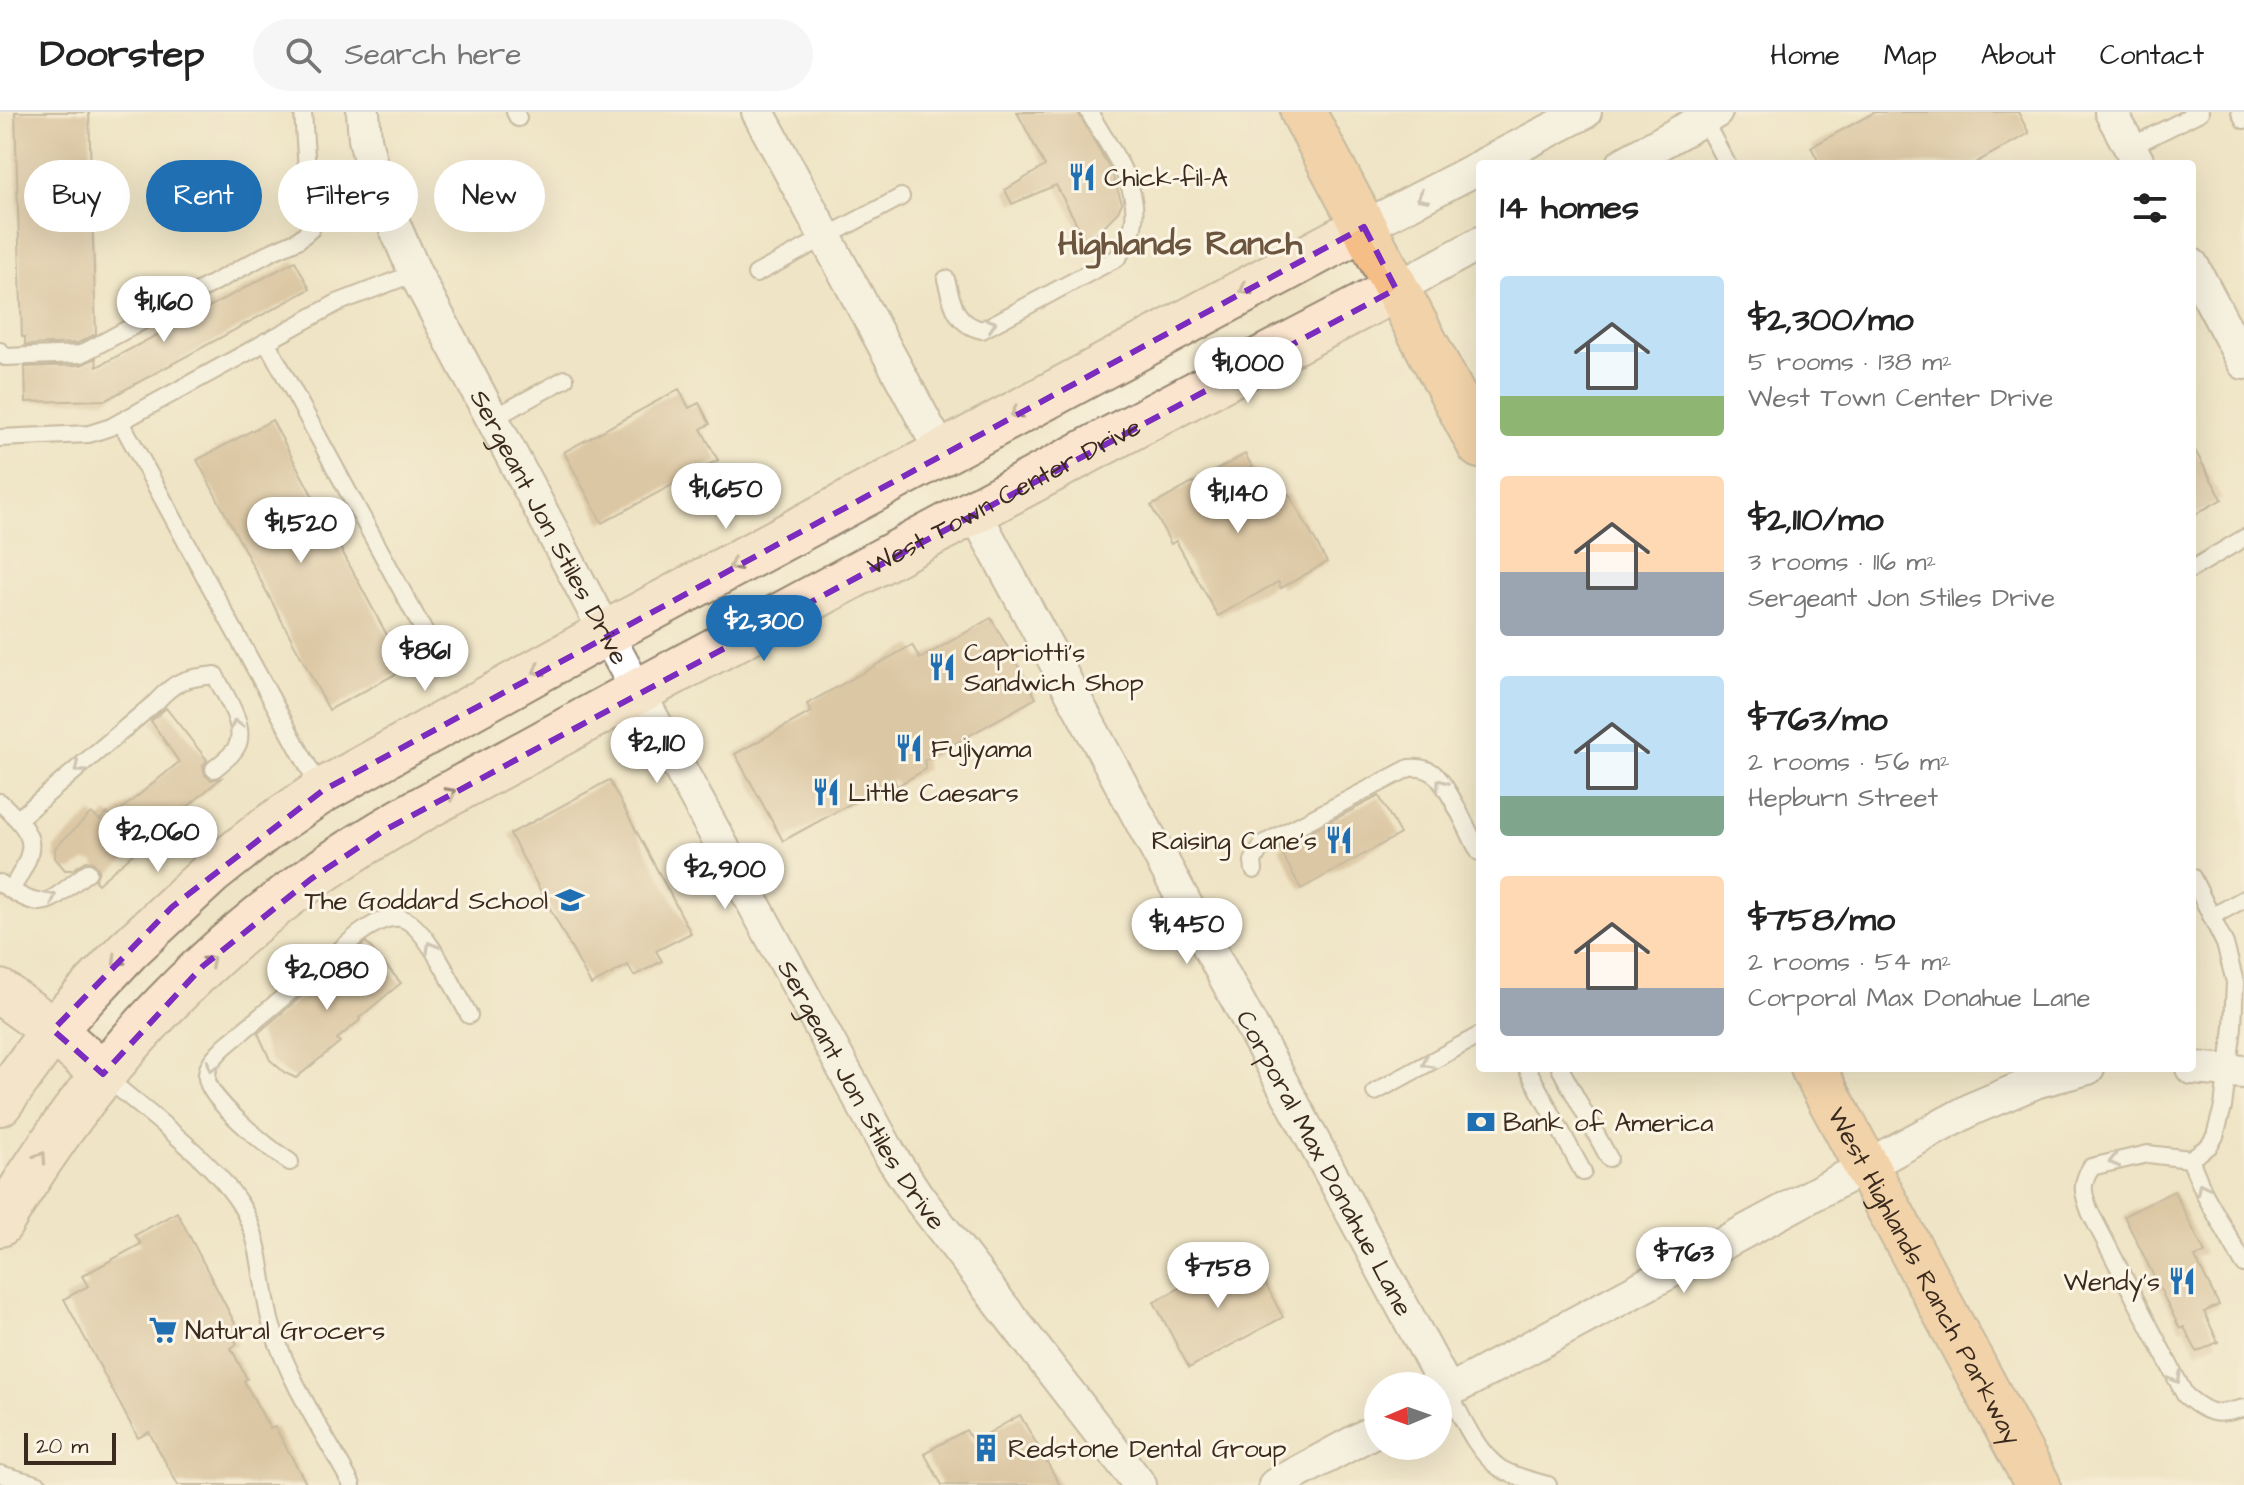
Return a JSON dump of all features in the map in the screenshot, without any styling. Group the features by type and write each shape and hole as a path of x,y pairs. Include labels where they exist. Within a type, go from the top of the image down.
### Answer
{"main road":[{"path":"1303,112 1476,439"},
{"name":"West Highlands Ranch Parkway","path":"1815,1072 2038,1485"}],"street":[{"name":"Sergeant Jon Stiles Drive","path":"363,112 365,139 375,181 415,273 606,633 897,1168 1140,1485"},
{"path":"758,112 942,453"},
{"path":"1493,160 1585,112"},
{"path":"2111,112 2134,156"},
{"path":"1630,160 1706,114"},
{"path":"0,1103 53,1030 87,991 172,907 266,829 322,791 606,633 1476,169"},
{"path":"1396,289 1476,245"},
{"path":"2196,273 2244,363"},
{"name":"West Town Center Drive","path":"0,1224 39,1159 103,1074 167,1001 203,966 311,879 401,821 638,691 1396,289"},
{"name":"Corporal Max Donahue Lane","path":"975,513 1431,1372"},
{"path":"0,992 53,1030 103,1074"},
{"path":"2196,1068 2236,1071"},
{"path":"1452,1389 1991,1100 2038,1081 2073,1072"},
{"path":"1275,1485 1364,1437"}],"lane":[{"path":"0,351 5,357 16,359 81,354 298,240 311,229 303,112"},
{"path":"946,279 956,315 970,327 982,330 1117,258 1130,243 1136,217 1135,199 1089,112"},
{"path":"2134,156 2200,112"},
{"path":"2240,112 2244,120"},
{"path":"1706,114 1725,160"},
{"path":"756,274 901,197"},
{"path":"0,438 89,434 121,422 337,303 415,273"},
{"path":"266,341 425,633"},
{"path":"492,419 565,379"},
{"path":"121,422 322,791"},
{"path":"2196,567 2244,538"},
{"path":"18,819 185,678 215,675 239,726 240,740 236,750 214,769"},
{"path":"1254,870 1253,861 1263,844 1409,768 1420,767 1432,772 1441,782 1476,846"},
{"path":"0,802 29,832 31,847 26,865 5,887 25,900 39,904 88,872"},
{"path":"2196,884 2225,944 2235,982 2236,1071 2215,1136 2209,1146 2190,1159 2148,1154 2091,1167 2082,1181 2082,1191 2185,1395 2205,1412 2222,1414 2244,1408"},
{"path":"2213,916 2244,899"},
{"path":"290,1162 253,1135 217,1097 207,1083 206,1074 209,1065 225,1046 353,939 386,919 400,918 417,926 469,1015"},
{"path":"1375,1092 1476,1037"},
{"path":"1529,1072 1583,1172"},
{"path":"1562,1072 1609,1158"},
{"path":"103,1074 199,1159 226,1186 242,1208 256,1240 268,1310 285,1362 352,1485"},
{"path":"2190,1159 2200,1185 2244,1264"},
{"path":"1452,1407 1491,1460 1507,1472 1548,1485"},
{"path":"0,1474 39,1485"}],"highlighted area":[{"path":"1364,227 1396,289 383,831 311,879 203,966 103,1074 53,1030 172,907 322,791"}],"building":[{"path":"15,112 89,112 91,160 24,160 24,232 93,232 96,334 78,343 25,345 25,337 22,337"},
{"name":"Chick-fil-A","path":"1017,112 1078,112 1111,171 1122,203 1118,212 1087,243 1056,185 1012,204 1005,190 1045,166"},
{"path":"1875,112 2018,112 2029,133 1980,160 1818,160 1811,147"},
{"path":"295,261 310,289 106,400 26,402 25,367 81,365 96,358 97,367"},
{"path":"679,389 689,408 699,403 710,424 701,429 718,460 602,523 564,452"},
{"path":"272,420 405,669 329,710 197,460"},
{"path":"2196,452 2222,499 2196,514"},
{"path":"1245,454 1273,503 1289,494 1327,562 1281,588 1278,582 1218,616 1176,541 1171,544 1151,506"},
{"path":"991,618 1036,698 924,761 926,769 897,786 894,780 783,841 735,754 811,712 807,704 912,645 920,659"},
{"path":"166,708 207,760 203,766 205,775 211,780 221,778 98,884 95,881 99,870 93,862 86,861 72,870 65,870 55,858 55,848 91,813 100,820 107,813 112,817 179,762 151,721"},
{"path":"609,780 691,933 656,951 662,961 634,976 628,965 591,985 510,834"},
{"name":"Raising Cane's","path":"1379,796 1400,834 1301,889 1279,848"},
{"path":"366,942 401,983 337,1039 340,1042 296,1078 285,1073 270,1060 258,1033"},
{"name":"Wendy's","path":"2174,1191 2205,1253 2195,1257 2219,1305 2204,1312 2218,1342 2197,1352 2184,1327 2180,1329 2124,1216"},
{"path":"177,1212 241,1335 234,1338 237,1344 231,1348 247,1379 244,1381 270,1429 275,1427 307,1485 178,1485 149,1432 138,1438 64,1299 88,1286 82,1276 141,1244 135,1235"},
{"path":"1248,1251 1283,1317 1189,1368 1154,1302"},
{"name":"Redstone Dental Group","path":"1020,1415 1060,1485 942,1485 924,1453 966,1430 973,1442"}],"place":[{"name":"Chick-fil-A","path":"1082,177"},
{"name":"Capriotti's Sandwich Shop","path":"942,667"},
{"name":"Fujiyama","path":"909,748"},
{"name":"Little Caesars","path":"826,792"},
{"name":"Raising Cane's","path":"1339,840"},
{"name":"The Goddard School","path":"570,900"},
{"name":"Bank of America","path":"1481,1122"},
{"name":"Wendy's","path":"2182,1281"},
{"name":"Natural Grocers","path":"163,1330"},
{"name":"Redstone Dental Group","path":"986,1448"}],"district":[{"name":"Highlands Ranch","path":"1180,242"}]}
